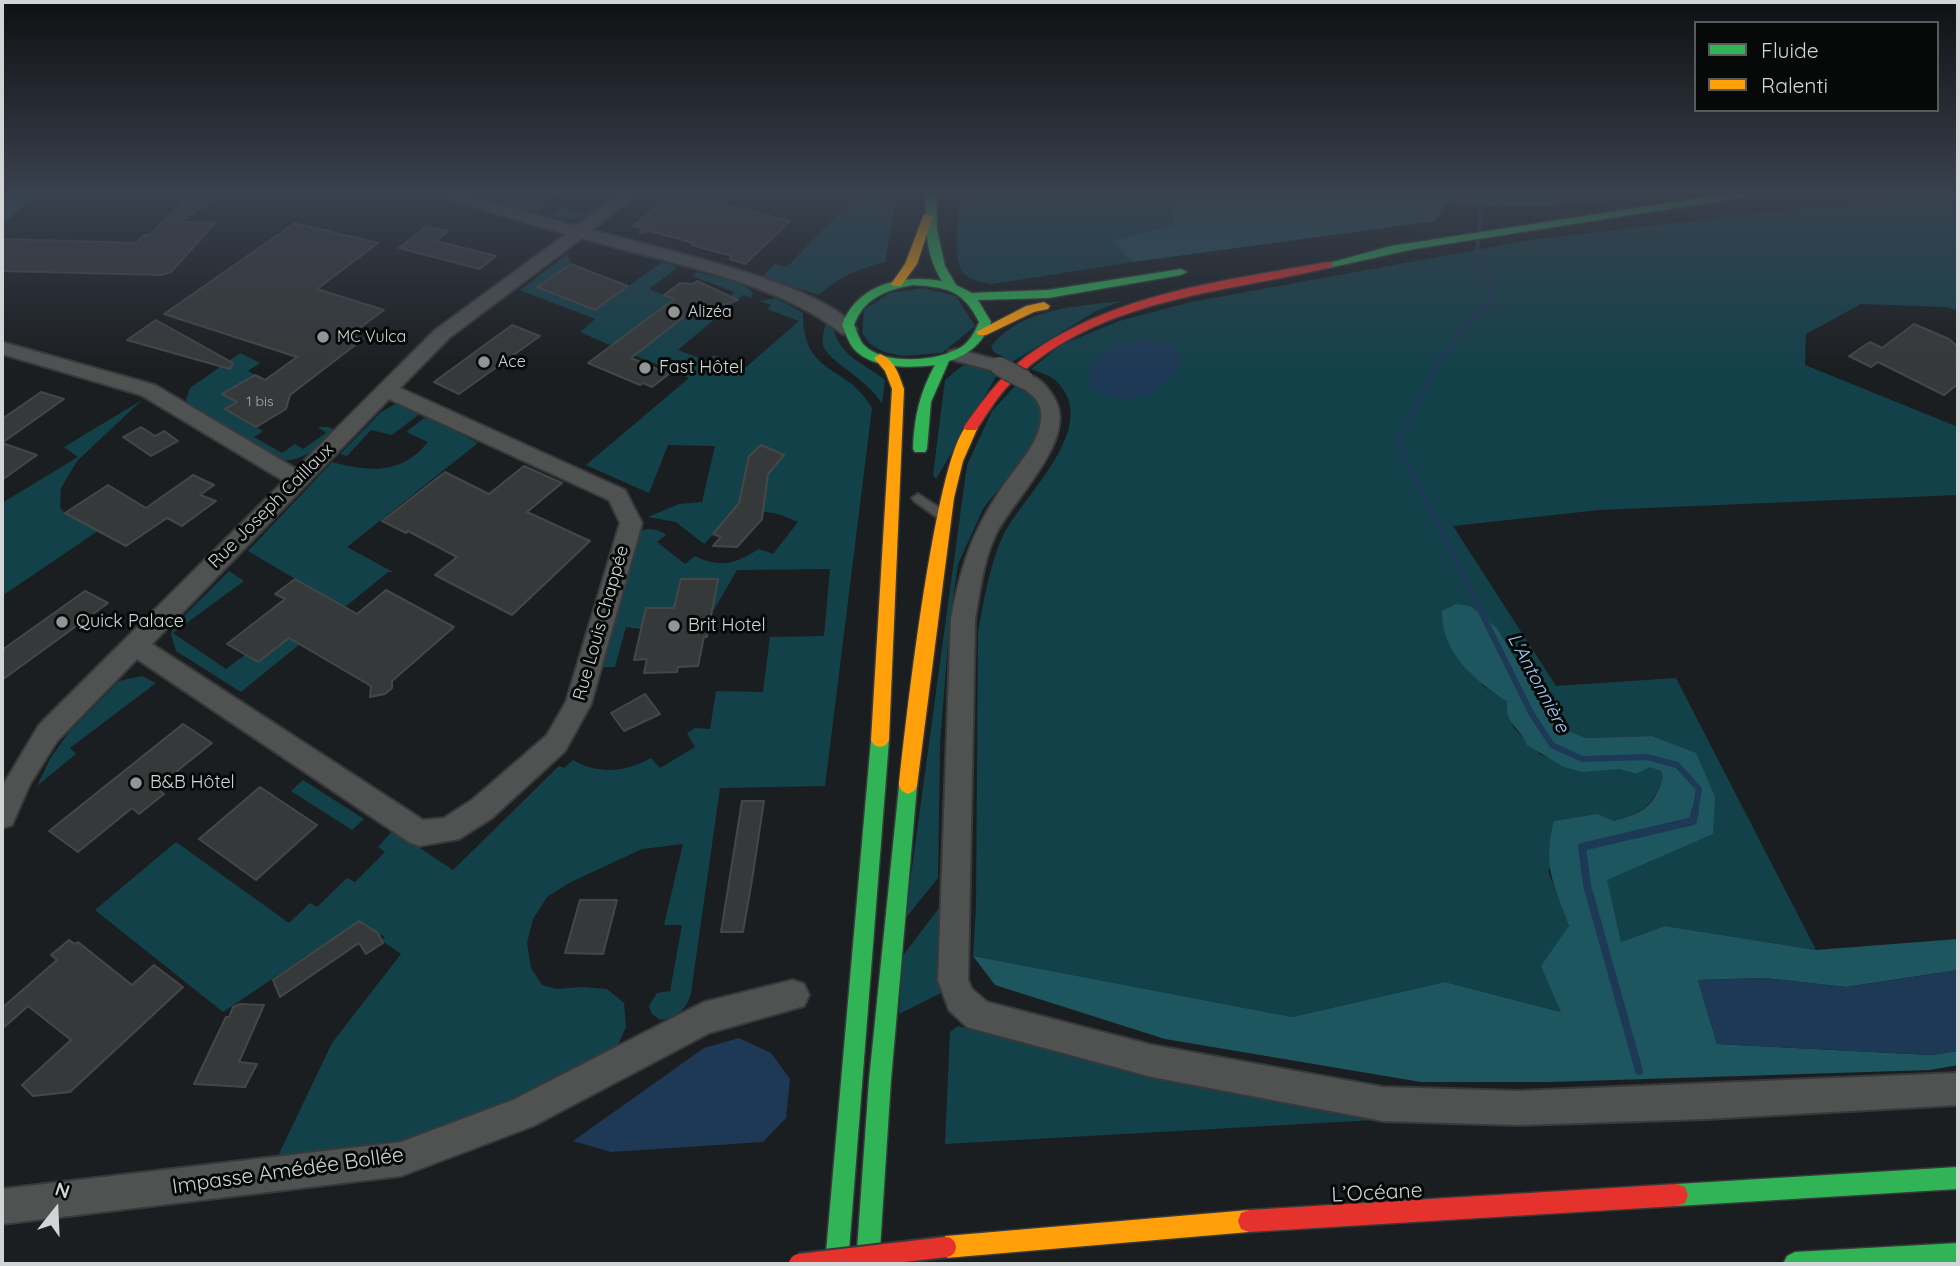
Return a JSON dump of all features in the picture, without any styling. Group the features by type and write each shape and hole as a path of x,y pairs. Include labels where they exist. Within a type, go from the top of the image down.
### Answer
{"main road":[{"path":"897,284 911,264 915,253"},
{"path":"935,253 942,276 952,287"},
{"path":"918,491 920,417 924,396 950,357 980,335 1030,309 1052,304 1359,253"},
{"path":"867,1264 894,926 916,697 948,489 956,460 977,418 987,401 1018,368 1056,341 1100,318 1149,301 1383,253"},
{"path":"1252,263 1353,254"},
{"path":"970,297 989,299 1030,295 1202,269"},
{"path":"836,1264 885,684 898,389 891,370 880,358 860,347 848,329 851,312 863,298 897,284 929,282 952,287 970,297 984,313 980,335"},
{"path":"880,358 911,363 950,357"},
{"path":"894,926 910,636"},
{"name":"L’Océane","path":"799,1264 946,1247 1236,1222 1958,1178"},
{"path":"1795,1264 1958,1255"}],"street":[{"name":"Rue Joseph Caillaux","path":"2,816 30,760 48,733 133,644 442,334 551,253"},
{"path":"654,253 748,280 811,304 837,318 848,329"},
{"path":"811,304 863,298"},
{"path":"980,335 982,351 999,366 1037,387 1051,408 1048,436 984,536 972,569 963,619 953,980 960,999 978,1016 1152,1060 1383,1104 1518,1108 1720,1102 1958,1089"},
{"path":"2,348 148,390 297,479"},
{"path":"950,357 999,366"},
{"name":"Rue Louis Chappée","path":"133,644 419,834 449,830 482,809 556,743 578,704 631,523 624,505 617,495 386,390"},
{"name":"Impasse Amédée Bollée","path":"2,1207 401,1158 521,1114 704,1018 793,995"}],"lane":[{"path":"918,491 945,518"}],"shaded area":[{"path":"800,253 887,253 885,262 850,274 819,295 762,277 775,264 787,267"},
{"path":"1124,253 1133,262 992,284 968,277 962,271 957,255"},
{"path":"1124,253 1199,253 1133,262"},
{"path":"1459,253 1958,253 1958,311 1947,307 1861,304 1806,334 1805,365 1958,427 1958,495 1599,510 1453,526 1556,686 1676,678 1816,950 1665,926 1621,942 1606,880 1712,834 1651,736 1585,738 1556,726 1497,628 1482,685 1507,702 1513,727 1541,755 1552,758 1564,767 1619,769 1636,774 1650,766 1661,771 1663,777 1655,796 1640,811 1614,821 1598,814 1548,871 1569,926 1562,1012 1445,982 1292,1017 973,956 976,907 978,632 997,549 1012,521 1054,461 1065,439 1070,418 1068,398 1055,380 1031,369 1061,345 1119,321 1191,302"},
{"path":"567,254 571,264 538,287 595,310 662,262 678,267 649,289 674,299 612,346 580,332 595,319 520,290"},
{"path":"697,272 734,282 753,293 751,298 743,295 678,350 707,361 714,355 745,368 799,321 767,309 771,305 760,301 776,298 803,313 810,349 818,360 851,383 872,408 825,786 720,788 691,993 687,1004 676,1015 660,1020 652,1014 649,1006 657,993 670,991 682,925 664,925 683,844 642,849 571,882 547,897 533,919 527,943 531,968 542,985 557,989 607,989 624,1003 626,1027 615,1052 525,1100 397,1142 278,1156 332,1043 401,954 381,940 385,937 375,931 362,930 366,925 359,921 223,1012 95,910 176,842 289,923 310,903 317,907 347,878 355,882 385,852 378,847 393,830 453,870 559,766 564,768 573,760 592,768 612,770 651,758 660,768 695,747 687,733 695,728 710,729 716,691 763,692 770,637 824,636 830,569 737,570 712,613 718,579 681,579 674,608 647,608 641,629 626,627 615,667 597,667 635,532 651,529 663,533 666,535 657,542 685,564 695,556 713,562 728,563 759,549 773,554 798,522 770,512 747,513 726,524 704,544 676,522 648,517 679,504 702,502 715,446 668,445 649,493 586,465 689,378 634,355 689,313 700,317 723,305 734,292 692,276"},
{"path":"924,288 956,296 975,326 942,353 903,356 884,352 870,344 862,333 864,310 889,293"},
{"path":"1122,301 1096,311 1012,362 994,352 991,346 1004,333 1035,316 1051,311"},
{"path":"827,319 832,322 839,343 851,357 885,380 882,404 868,387 833,358 823,346"},
{"path":"1146,340 1168,344 1183,357 1171,378 1147,395 1121,400 1089,388 1090,364 1112,345"},
{"path":"240,353 260,363 248,371 255,375 223,394 237,402 226,410 263,431 254,437 282,453 295,444 303,449 326,433 318,427 329,427 337,431 311,452 280,461 192,410 186,400 190,388"},
{"path":"971,364 997,375 936,479 933,475 945,380 962,366"},
{"path":"1015,386 1041,405 1040,423 1034,443 983,509 958,564 950,618 940,744 938,878 905,919 967,465 992,411"},
{"path":"142,400 77,461 61,488 60,508 65,513 122,494 139,503 2,596 2,503 78,457 64,447"},
{"path":"395,404 421,413 392,435 371,430 347,456 340,454 381,412"},
{"path":"427,416 478,443 347,547 393,572 388,572 241,692 176,651 171,634 173,627 229,571 244,581 173,633 226,669 245,655 258,662 334,602 248,551 332,462 360,468 385,468 418,453 428,442 406,432"},
{"path":"1456,604 1470,606 1497,628 1556,726 1586,738 1651,736 1696,753 1715,797 1713,834 1607,880 1621,942 1665,926 1816,950 1958,939 1958,970 1846,987 1764,978 1698,980 1717,1044 1931,1055 1958,1051 1958,1065 1930,1070 1550,1082 1421,1082 1165,1039 995,985 973,956 1292,1017 1445,982 1561,1012 1541,966 1569,926 1551,875 1549,851 1554,821 1598,814 1614,821 1633,815 1651,802 1663,777 1661,771 1650,767 1636,774 1619,769 1582,772 1564,767 1527,745 1508,716 1507,702 1472,675 1447,640 1442,611"},
{"path":"142,676 156,683 70,748 76,754 37,786 51,757 70,731 119,681"},
{"path":"303,780 364,819 352,830 291,791"},
{"path":"942,904 943,992 899,1014 902,957"},
{"path":"1958,970 1958,1051 1931,1055 1717,1044 1698,980 1764,978 1846,987"},
{"path":"958,1026 1149,1076 1374,1120 945,1144 950,1032"},
{"path":"739,1038 771,1053 790,1079 786,1118 763,1142 611,1152 573,1141 704,1048"}],"building":[{"path":"2,253 188,253 171,272 162,275 2,271"},
{"path":"252,253 365,253 317,289 384,310 350,335 363,339 290,395 286,409 256,427 225,409 237,402 222,394 255,375 265,380 297,357 164,314"},
{"path":"419,253 484,253 496,256 480,269"},
{"path":"721,253 756,253 745,264 730,259 732,256"},
{"path":"571,264 628,286 595,310 537,287"},
{"path":"697,281 738,300 715,307 700,317 689,313 631,358 669,374 652,387 643,383 640,385 588,363 674,299 664,295 680,283 693,284"},
{"path":"156,320 233,363 230,369 127,340"},
{"path":"1914,324 1949,339 1958,347 1958,384 1944,395 1878,362 1871,367 1849,356 1870,342 1882,348"},
{"name":"Ace","path":"512,325 540,336 459,394 434,382"},
{"path":"41,392 64,399 2,443 2,419"},
{"path":"141,427 155,436 164,431 178,441 151,456 123,437"},
{"path":"2,443 37,455 2,480"},
{"path":"761,445 784,455 768,474 762,519 737,547 713,546 721,537 713,534 739,503 749,456"},
{"path":"524,466 562,483 527,512 590,541 512,615 435,575 457,557 408,531 406,533 382,521 445,472 489,494"},
{"path":"193,475 214,485 200,495 216,501 182,526 167,518 126,546 65,513 108,485 146,508"},
{"path":"295,579 357,614 386,590 454,627 392,681 392,688 385,694 370,697 371,686 289,638 258,662 227,644 285,599 275,594"},
{"name":"Brit Hotel","path":"681,579 718,579 707,637 704,637 698,666 678,667 677,672 644,673 647,659 634,660 646,608 674,608"},
{"name":"Quick Palace","path":"85,591 108,603 2,680 2,650"},
{"path":"645,694 660,714 624,731 611,713"},
{"name":"B&B Hôtel","path":"183,724 212,743 156,788 164,794 139,814 132,808 78,852 49,831"},
{"path":"260,787 317,825 256,880 199,839"},
{"path":"742,801 764,801 752,880 743,932 721,932"},
{"path":"580,900 617,900 603,954 565,953"},
{"path":"359,921 378,933 383,943 366,954 359,943 280,997 273,980"},
{"path":"69,940 75,944 78,942 132,985 154,965 183,987 70,1092 33,1096 22,1085 71,1040 28,1006 2,1029 2,1008 57,960 51,955"},
{"path":"240,1004 264,1005 239,1062 257,1064 245,1087 194,1084 226,1017 229,1017 233,1007"}],"waterway":[{"name":"L'Antonnière","path":"1407,464 1399,436 1440,359 1467,325 1492,302 1488,278 1477,253"},
{"name":"L'Antonnière","path":"1407,462 1531,713 1552,745 1582,759 1647,757 1677,765 1699,789 1695,813"},
{"name":"L'Antonnière","path":"1639,1071 1587,885 1582,847 1693,821 1695,811"}],"traffic: fast":[{"path":"936,253 952,287"},
{"path":"1328,265 1380,253"},
{"path":"970,297 1048,294 1181,272"},
{"path":"913,282 948,286 973,301 985,322 979,335 968,347 940,360 905,363 873,356 859,347 848,325 857,306 882,289 913,282"},
{"path":"920,449 924,402 944,359"},
{"path":"836,1264 880,740"},
{"path":"867,1264 880,1080 908,786"},
{"path":"1677,1195 1958,1178"},
{"path":"1795,1264 1958,1255"}],"traffic: slow":[{"path":"897,284 911,264 915,253"},
{"path":"982,332 1030,309 1044,306"},
{"path":"880,358 891,370 898,389 880,740"},
{"path":"908,786 920,679 947,498 956,461 971,427"},
{"path":"946,1247 1249,1221"}],"traffic: jam":[{"path":"971,427 1002,385 1040,352 1082,327 1129,308 1178,294 1328,265"},
{"path":"1249,1221 1677,1195"},
{"path":"799,1264 946,1247"}],"place":[{"name":"Alizéa","path":"674,312"},
{"name":"MC Vulca","path":"323,337"},
{"name":"Ace","path":"484,362"},
{"name":"Fast Hôtel","path":"645,368"},
{"name":"Quick Palace","path":"62,622"},
{"name":"Brit Hotel","path":"674,626"},
{"name":"B&B Hôtel","path":"136,783"}]}
